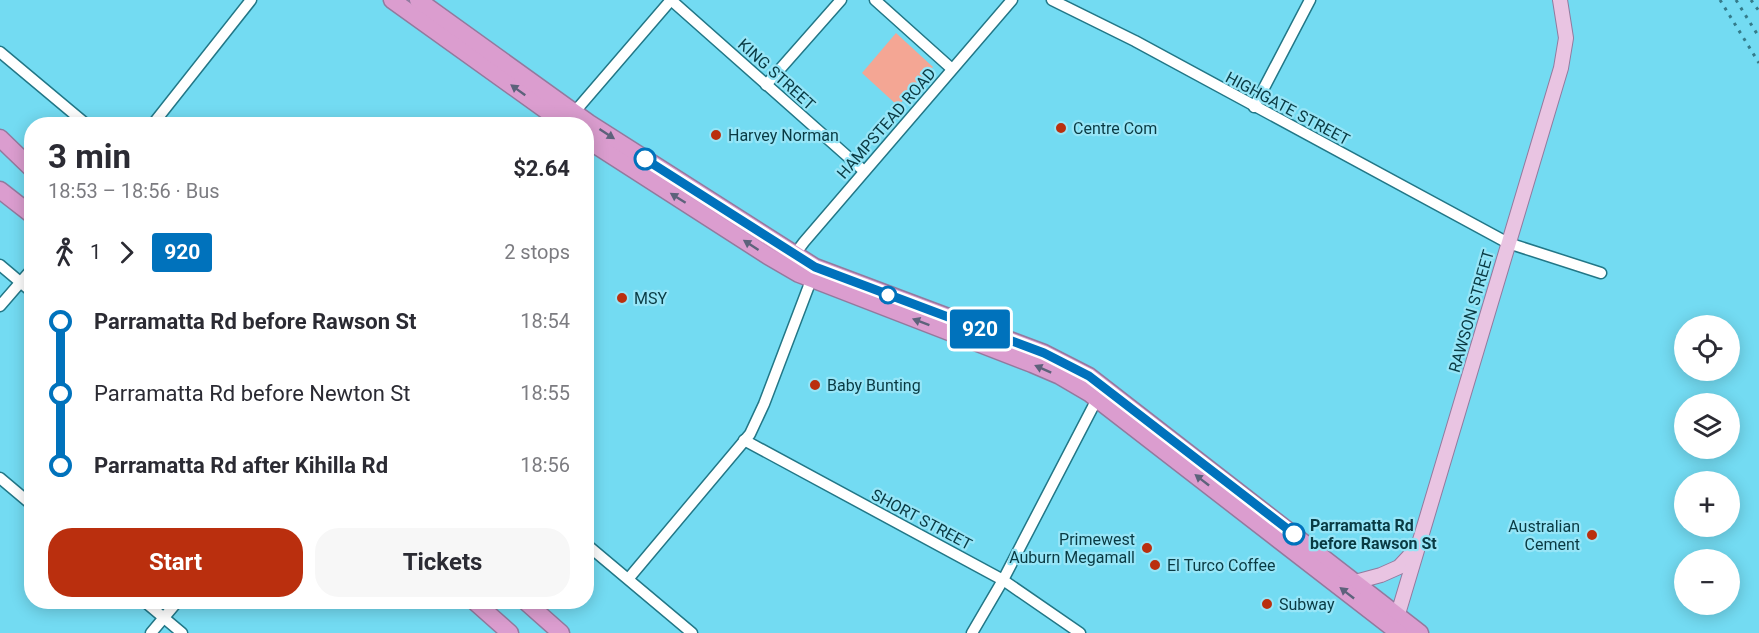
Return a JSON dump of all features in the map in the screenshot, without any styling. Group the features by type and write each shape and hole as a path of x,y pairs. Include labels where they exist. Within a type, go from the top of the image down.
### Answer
{"highway":[{"path":"392,0 565,117"},
{"path":"418,0 565,117"},
{"path":"594,136 791,261"},
{"path":"0,138 24,161"},
{"path":"594,144 813,273 1075,384 1395,628 1420,633"},
{"path":"0,153 24,170"},
{"path":"0,190 24,209"},
{"path":"813,273 1044,353 1089,376 1355,582 1395,628"},
{"path":"484,609 510,633"},
{"path":"534,609 561,633"}],"main road":[{"name":"RAWSON STREET","path":"1395,628 1416,548 1565,50 1566,38 1560,0"},
{"path":"1355,582 1400,567 1416,548"}],"street":[{"path":"159,117 251,0"},
{"path":"572,117 671,0"},
{"name":"KING STREET","path":"671,0 864,171"},
{"path":"766,85 841,0"},
{"path":"875,0 952,69"},
{"name":"HAMPSTEAD ROAD","path":"791,261 864,171 1011,0"},
{"name":"HIGHGATE STREET","path":"1052,0 1135,41 1508,243 1601,273"},
{"path":"1254,107 1310,0"},
{"path":"0,52 78,117"},
{"path":"0,265 24,286"},
{"path":"629,578 755,425 813,273"},
{"path":"0,306 24,278"},
{"path":"972,633 1003,580 1097,399"},
{"name":"SHORT STREET","path":"744,440 1003,580 1080,633"},
{"path":"0,478 24,498"},
{"path":"594,550 692,633"},
{"path":"153,609 182,633"},
{"path":"151,633 171,609"}],"shaded area":[{"path":"896,33 933,67 898,106 862,73"}],"railway":[{"path":"1720,0 1759,63"},
{"path":"1736,0 1759,37"},
{"path":"1751,0 1759,11"}],"bus line":[{"name":"920","path":"645,159 815,267 1044,353 1089,376 1294,534"}],"place":[{"name":"Centre Com","path":"1061,128"},
{"name":"Harvey Norman","path":"716,135"},
{"name":"MSY","path":"622,298"},
{"name":"Baby Bunting","path":"815,385"},
{"name":"Parramatta Rd before Rawson St","path":"1294,534"},
{"name":"Australian Cement","path":"1592,535"},
{"name":"Primewest Auburn Megamall","path":"1147,548"},
{"name":"El Turco Coffee","path":"1155,565"},
{"name":"Subway","path":"1267,604"}]}
